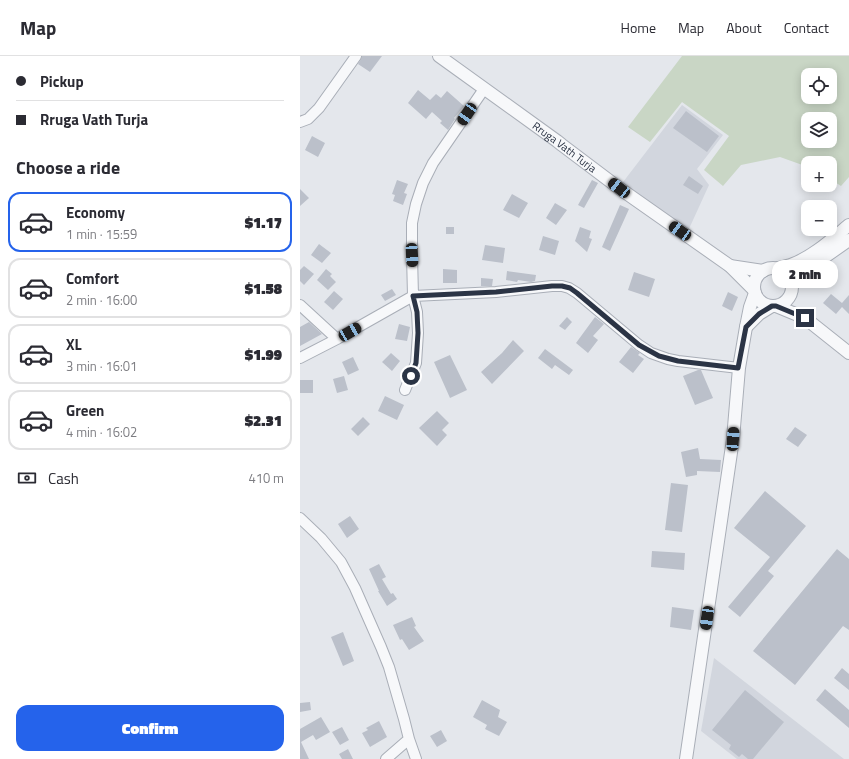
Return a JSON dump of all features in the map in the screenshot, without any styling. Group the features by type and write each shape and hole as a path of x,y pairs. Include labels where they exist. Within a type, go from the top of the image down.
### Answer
{"street":[{"path":"300,122 308,119 319,108 356,56"},
{"name":"Rruga Vath Turja","path":"439,56 557,141 619,188 730,266 755,292 757,297 762,302 769,306 774,306 805,318 849,353"},
{"path":"405,390 416,363 418,333 417,312 413,296 412,255 412,223 416,204 423,183 433,163 484,89"},
{"path":"778,268 792,265 805,258 827,243 849,225"},
{"path":"746,327 759,314 783,303 789,298 798,277 849,240"},
{"name":"Rruga Vath Turja","path":"730,266 763,271 770,268 778,268 784,272 789,277 798,307 805,318"},
{"path":"686,759 733,439 738,368 750,307 755,292 754,282 763,271"},
{"path":"300,358 413,296 496,292 562,286 570,288 577,293 639,345 659,356 678,361 738,368"},
{"path":"300,305 337,339"},
{"path":"300,518 321,538 341,562 355,588 381,647 416,759"},
{"path":"386,759 409,739"}],"shaded area":[{"path":"682,105 723,135 697,169 709,185 688,231 620,186"},
{"path":"714,658 844,759 737,759 701,731"}],"green space":[{"path":"682,56 849,56 849,177 841,186 837,183 837,156 801,156 801,164 780,157 741,165 723,186 704,170 729,136 682,102 650,142 628,127"}],"building":[{"path":"362,56 382,56 370,72 358,64"},
{"path":"418,90 430,100 436,94 441,98 447,91 464,106 454,118 455,119 448,130 440,123 442,121 432,112 426,119 408,103"},
{"path":"686,111 719,136 707,152 673,128"},
{"path":"312,136 325,143 318,157 305,150"},
{"path":"689,176 703,186 698,194 683,185"},
{"path":"397,180 408,184 404,193 407,194 403,205 393,201 395,195 392,194"},
{"path":"592,180 598,183 584,208 578,205"},
{"path":"300,189 309,198 300,206"},
{"path":"512,194 528,203 519,218 503,210"},
{"path":"555,203 567,210 556,225 546,218"},
{"path":"620,205 629,209 610,251 602,247"},
{"path":"446,227 454,227 454,234 446,234"},
{"path":"580,227 591,231 589,238 592,239 587,252 575,241"},
{"path":"543,236 559,241 555,255 539,250"},
{"path":"319,244 331,253 322,263 311,255"},
{"path":"485,245 505,248 503,263 482,260"},
{"path":"304,266 314,274 304,285 300,281 300,270"},
{"path":"326,269 332,274 330,276 336,282 328,290 317,280"},
{"path":"443,269 457,270 457,283 443,283"},
{"path":"507,271 536,275 535,281 531,282 518,280 517,282 506,280"},
{"path":"634,272 655,279 649,297 628,290"},
{"path":"481,278 493,279 492,286 481,286"},
{"path":"392,289 396,295 385,301 381,295"},
{"path":"334,291 343,299 333,310 324,302"},
{"path":"728,292 738,297 732,311 722,306"},
{"path":"831,294 842,303 849,295 849,314 842,307 836,314 823,303"},
{"path":"567,317 572,322 565,330 559,326"},
{"path":"595,317 604,324 593,336 598,340 588,353 576,343"},
{"path":"309,322 322,334 300,346 300,327"},
{"path":"399,324 410,327 407,341 395,339"},
{"path":"513,340 524,351 492,384 481,372 502,353"},
{"path":"631,347 640,353 638,355 644,359 633,373 619,362"},
{"path":"545,349 573,370 569,375 555,365 552,369 538,358"},
{"path":"391,353 400,361 392,371 382,362"},
{"path":"450,355 467,390 450,398 434,362"},
{"path":"353,357 359,370 348,375 342,362"},
{"path":"701,370 713,398 695,405 683,376"},
{"path":"344,376 348,390 337,393 333,379"},
{"path":"300,380 313,380 313,393 300,393"},
{"path":"385,396 404,405 397,420 378,411"},
{"path":"437,411 449,423 442,430 447,435 437,446 419,428"},
{"path":"363,417 370,424 358,436 351,429"},
{"path":"795,427 807,435 798,447 786,439"},
{"path":"698,448 700,459 721,460 720,472 697,471 697,475 686,477 681,452"},
{"path":"671,483 688,485 682,532 665,530"},
{"path":"765,491 806,526 768,571 774,576 740,617 728,607 770,557 734,528"},
{"path":"350,516 359,529 347,538 338,524"},
{"path":"837,549 849,559 849,630 843,626 795,685 753,651"},
{"path":"652,551 685,553 684,570 651,567"},
{"path":"379,564 386,577 382,579 391,594 393,593 397,599 387,606 378,591 369,569"},
{"path":"672,607 694,610 691,630 670,627"},
{"path":"412,617 416,626 414,627 424,641 409,650 402,639 400,640 393,625"},
{"path":"343,632 354,661 343,666 331,637"},
{"path":"842,668 849,674 849,690 834,678"},
{"path":"825,689 849,710 849,728 816,700"},
{"path":"745,690 784,722 753,759 748,759 742,754 739,757 729,749 731,745 712,730"},
{"path":"482,700 500,710 498,717 507,722 499,736 485,729 487,725 473,717"},
{"path":"310,702 311,710 300,712 300,703"},
{"path":"321,717 330,732 316,740 313,735 301,742 309,759 300,759 300,729"},
{"path":"379,721 387,737 370,747 362,733 368,730 366,728"},
{"path":"342,727 349,740 340,745 332,732"},
{"path":"441,730 447,741 437,747 430,736"},
{"path":"348,749 353,759 342,759 339,754"}],"route":[{"path":"411,376 416,363 418,333 417,312 413,296 496,292 562,286 570,288 577,293 639,345 659,356 678,361 738,368 746,327 759,314 772,306 776,306 805,318"}]}
